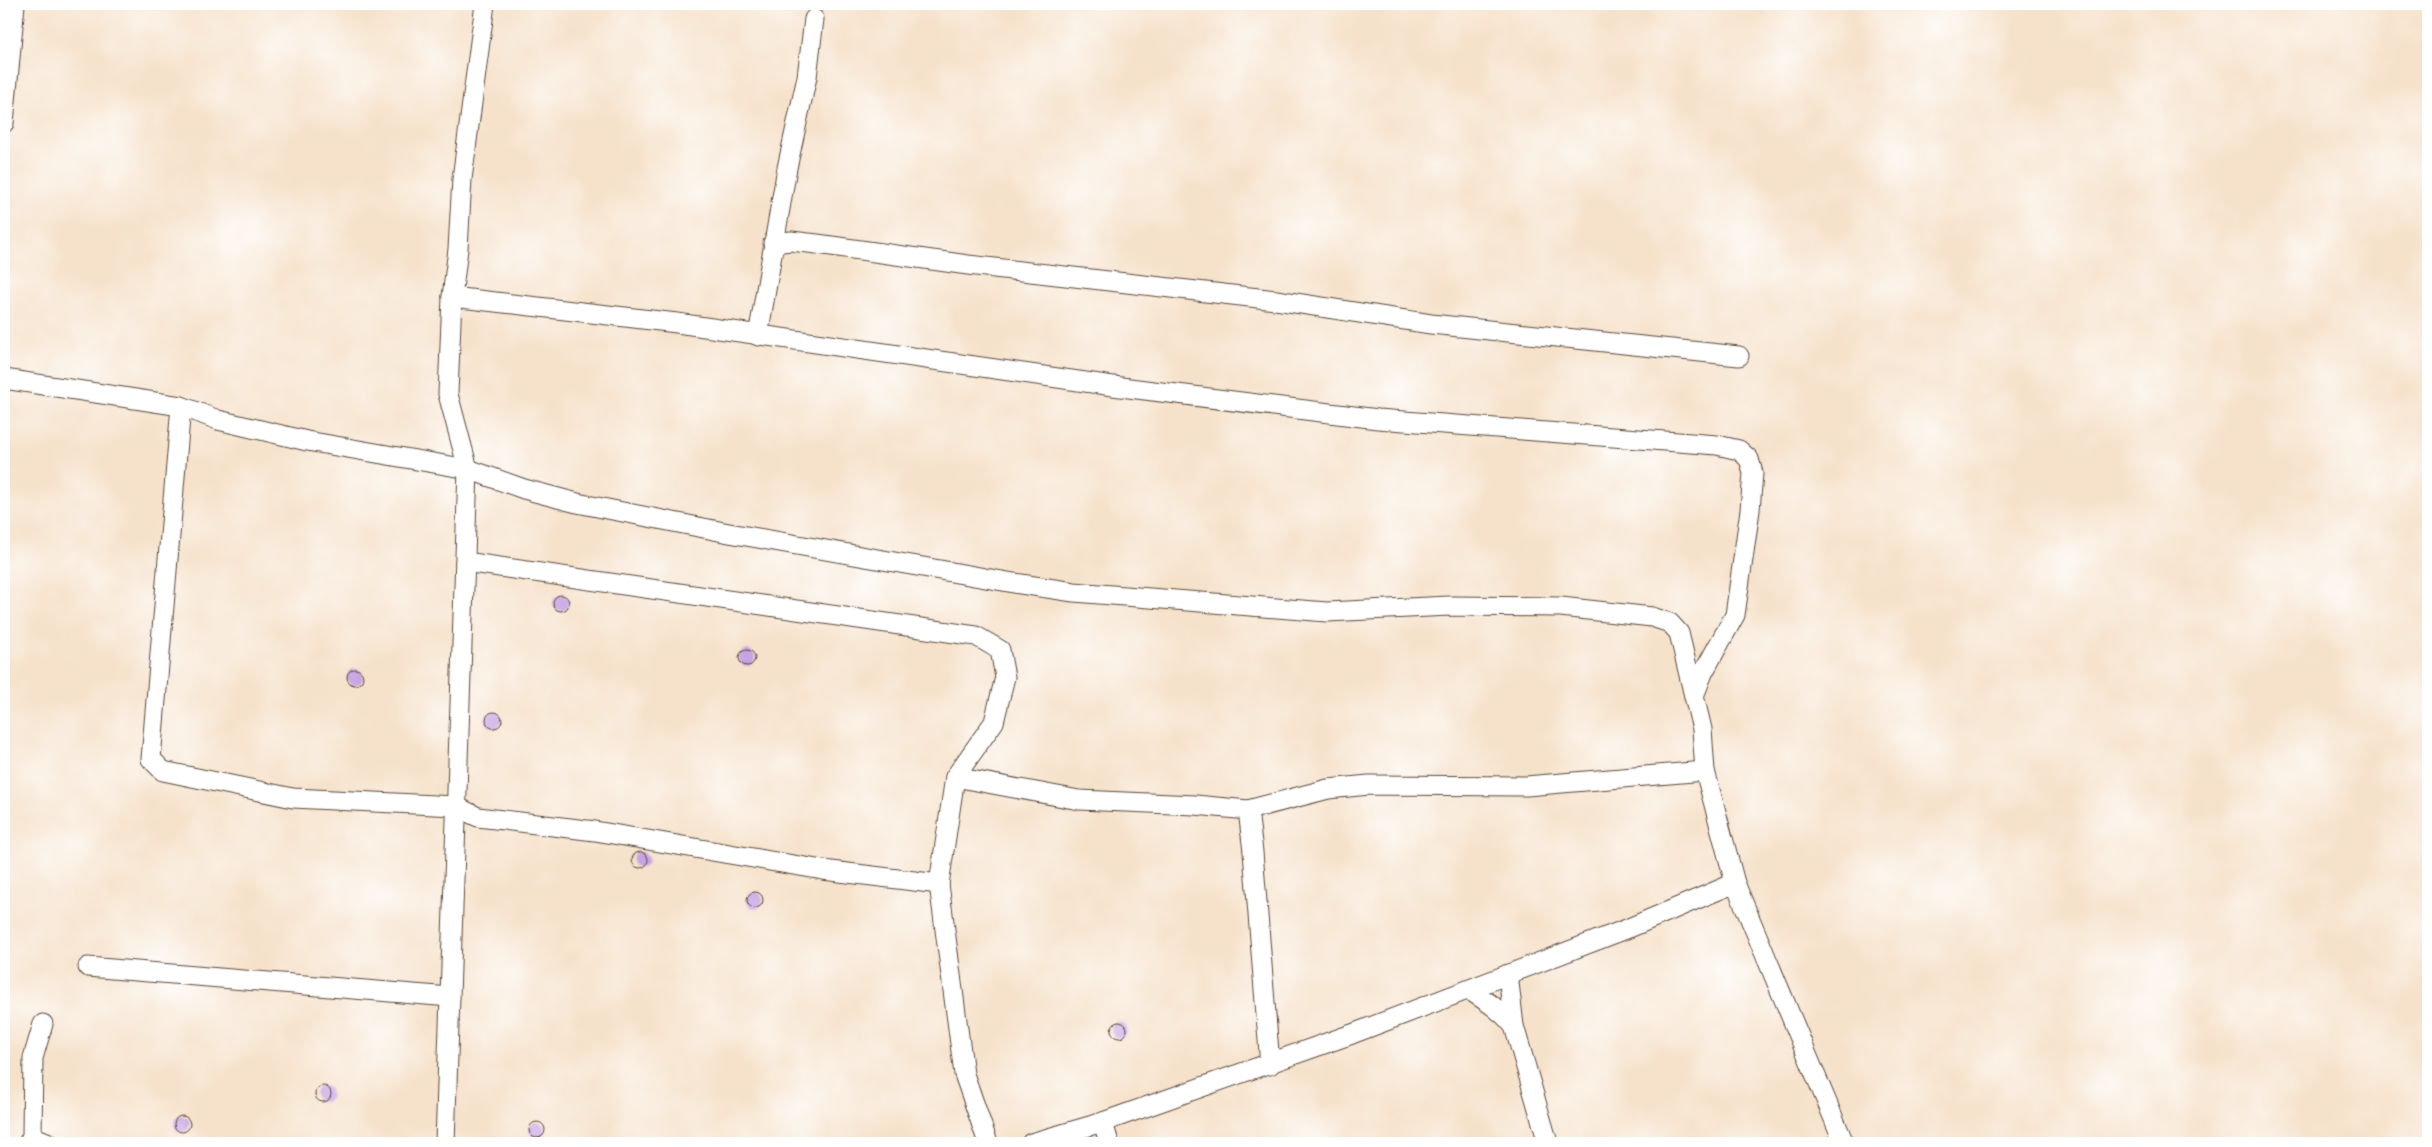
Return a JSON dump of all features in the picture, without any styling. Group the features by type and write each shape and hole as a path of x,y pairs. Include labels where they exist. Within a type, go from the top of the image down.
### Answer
{"street":[{"path":"4,123 15,4"},
{"path":"445,1143 455,806 463,678 464,562 468,469 448,394 452,297 462,179 486,4"},
{"path":"758,336 773,243 807,77 814,19"},
{"path":"773,243 791,241 817,244 968,265 1276,300 1431,324 1739,356"},
{"path":"452,297 677,323 1113,386 1378,419 1657,439 1717,445 1739,450 1749,459 1753,473 1737,606 1735,616 1703,673 1694,696"},
{"path":"4,379 181,406 218,420 307,441 468,469 524,489 612,510 1014,583 1074,592 1327,612 1449,606 1561,607 1652,617 1670,623 1679,633 1702,729 1705,771 1735,883 1844,1143"},
{"path":"181,406 151,759 163,771 293,798 455,806 478,817 595,831 823,870 940,884"},
{"path":"464,562 976,636 1000,650 1005,677 994,722 955,777 940,884 964,1074 988,1143"},
{"path":"955,777 1079,800 1195,805 1248,810 1328,789 1369,785 1526,786 1705,771"},
{"path":"1248,810 1254,852 1270,1064"},
{"path":"1031,1143 1102,1122 1270,1064 1629,928 1735,883"},
{"path":"88,967 450,997"},
{"path":"1508,974 1514,1026 1548,1143"},
{"path":"1469,990 1504,1013 1514,1026"},
{"path":"36,1141 33,1058 43,1024"},
{"path":"1102,1122 1109,1143"}],"building":[{"path":"561,595 569,603 561,611 553,603"},
{"path":"747,650 755,658 747,666 739,658"},
{"path":"355,669 363,677 355,685 347,677"},
{"path":"494,712 500,714 502,720 500,726 494,728 488,726 486,720 488,714"},
{"path":"640,852 646,854 648,860 646,866 640,868 634,866 632,860 634,854"},
{"path":"755,892 761,894 763,900 761,906 755,908 749,906 747,900 749,894"},
{"path":"1119,1022 1125,1024 1127,1030 1125,1036 1119,1038 1113,1036 1111,1030 1113,1024"},
{"path":"323,1086 329,1088 331,1094 329,1100 323,1102 317,1100 315,1094 317,1088"},
{"path":"182,1116 188,1118 190,1124 188,1130 182,1132 176,1130 174,1124 176,1118"},
{"path":"537,1122 545,1130 537,1138 529,1130"}]}
